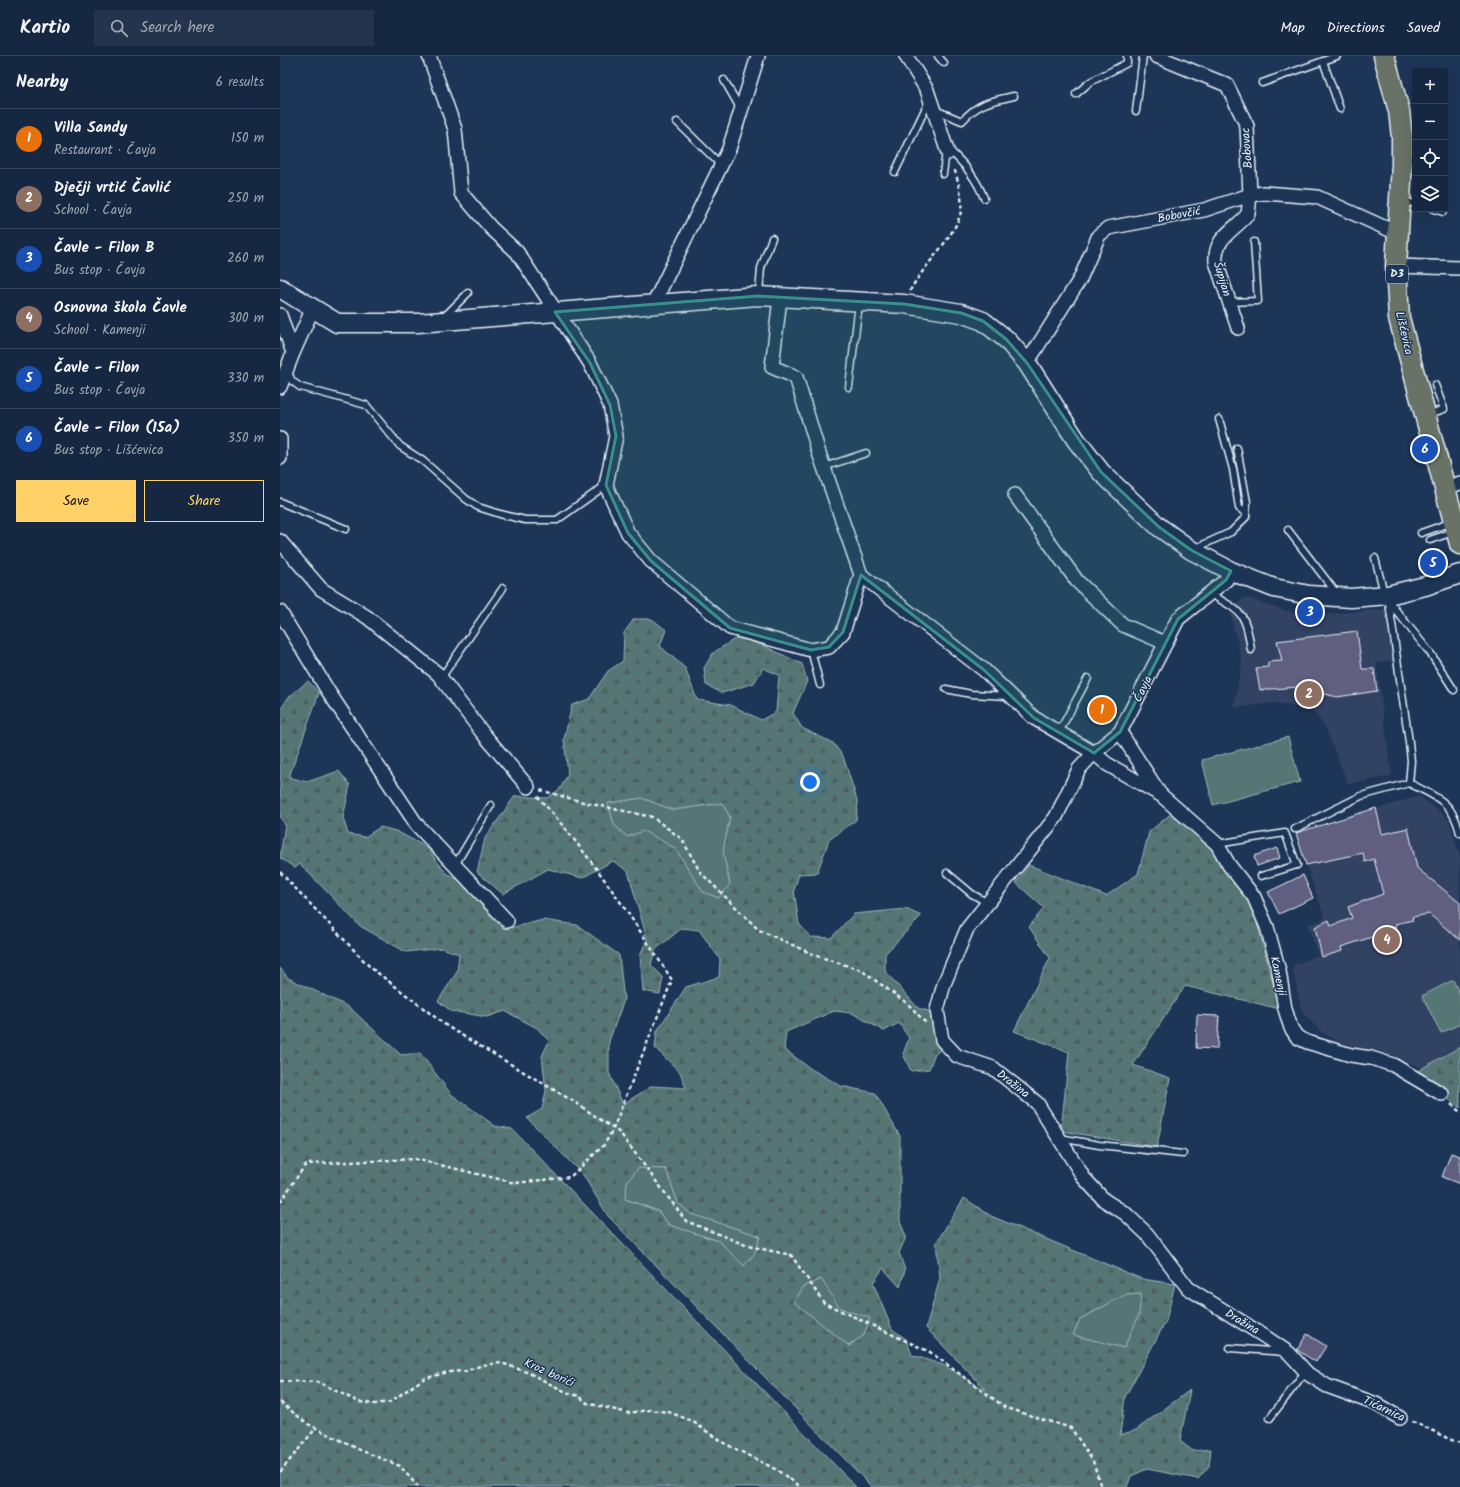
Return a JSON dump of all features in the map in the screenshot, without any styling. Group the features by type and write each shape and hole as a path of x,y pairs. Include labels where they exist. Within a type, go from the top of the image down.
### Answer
{"main road":[{"name":"Lišćevica","path":"1384,56 1399,111 1402,164 1408,202 1399,234 1396,266 1399,318 1426,415 1453,486"},
{"path":"280,288 337,323 440,322 758,296 904,304 961,313 983,321 1006,338 1027,363 1076,440 1101,472 1159,527 1191,550 1231,571 1274,588 1309,595 1339,597 1387,597 1460,574"},
{"name":"D3","path":"1453,486 1457,532"}],"street":[{"path":"428,56 455,129 461,193 491,228 517,252 590,364 610,405 616,436 606,485 628,533 650,561 730,628 811,650 829,647 843,632 861,575"},
{"path":"653,305 729,150 758,56"},
{"path":"906,56 927,90 948,150"},
{"name":"Bobovac","path":"1156,56 1228,85 1247,126 1250,195"},
{"name":"Bobovčić","path":"1027,363 1080,279 1099,235 1108,228 1204,210 1250,195 1264,193 1317,197 1399,234"},
{"name":"Šupijan","path":"1238,328 1216,262 1216,247 1248,214 1250,195"},
{"path":"1396,266 1460,268"},
{"path":"780,298 772,367 796,377 824,467 861,575 984,670 1034,718 1094,753 1080,769 1056,817 967,929 944,984 937,1010 942,1040"},
{"path":"280,387 283,372 314,308"},
{"path":"280,315 293,353"},
{"path":"280,439 280,458"},
{"path":"1015,495 1077,581 1123,625 1165,643"},
{"path":"280,541 321,588 367,617 441,678 481,731 528,787"},
{"name":"Čavja","path":"1094,753 1120,732 1178,619 1226,580 1231,571"},
{"path":"280,612 337,704 417,825 507,921"},
{"name":"Kamenji","path":"1120,732 1161,795"},
{"name":"Kamenji","path":"1094,753 1107,764 1161,795 1217,844 1229,865 1254,897 1266,927 1278,971 1285,1009 1291,1028 1297,1037 1307,1042 1351,1055 1371,1058 1393,1065 1442,1094"},
{"name":"Dražina","path":"942,1040 957,1056 993,1068 1037,1103 1084,1178 1104,1200 1126,1214 1147,1234 1188,1288 1288,1352 1306,1373"},
{"name":"Tićarnica","path":"1306,1373 1327,1386 1376,1404 1400,1418"}],"lane":[{"path":"938,56 944,63"},
{"path":"1076,94 1090,82 1127,63 1127,56"},
{"path":"1136,111 1143,56"},
{"path":"1262,83 1337,56"},
{"path":"1323,61 1340,109"},
{"path":"724,80 741,110"},
{"path":"895,172 932,104 962,121 972,110 986,102 1014,96"},
{"path":"677,122 721,165"},
{"path":"943,174 948,150 962,161 984,198"},
{"path":"758,296 761,268 772,238"},
{"path":"1229,302 1258,302 1254,242"},
{"path":"440,322 468,293"},
{"path":"849,387 859,302"},
{"path":"283,372 300,387 366,405 400,446 423,461 447,484 478,507 525,520 557,520 606,485"},
{"path":"1426,415 1444,409 1435,386"},
{"path":"1219,419 1233,469 1240,508 1246,513"},
{"path":"1191,550 1230,532 1246,517 1247,502 1237,448"},
{"path":"824,467 866,453"},
{"path":"280,502 346,529"},
{"path":"1288,530 1339,597"},
{"path":"1421,533 1457,532"},
{"path":"1430,540 1457,532"},
{"path":"1375,558 1387,597 1410,754 1409,783"},
{"path":"441,678 503,588"},
{"path":"1209,593 1241,612 1246,622 1251,650"},
{"path":"1387,597 1431,654 1454,690"},
{"path":"811,650 820,685"},
{"path":"1059,732 1088,678"},
{"path":"946,689 971,694 1011,696"},
{"path":"1295,828 1361,796 1409,783 1448,805 1454,813 1460,833"},
{"path":"455,866 491,805"},
{"path":"1217,844 1285,833 1297,865 1261,876"},
{"path":"947,873 972,894 988,903"},
{"path":"1058,1137 1099,1145 1183,1154"},
{"path":"1230,1348 1288,1352"},
{"path":"1270,1418 1306,1373"}],"path":[{"path":"904,304 914,283 945,242 961,211 959,186 948,150"},
{"path":"528,787 583,802 652,817 682,839 700,872 759,930 817,956 862,970 908,1004 942,1040"},
{"path":"280,1202 306,1164 415,1159 515,1183 570,1177 604,1145 613,1129 672,980 628,911 561,823 528,787"},
{"path":"280,872 370,967 442,1022 576,1103 620,1133 686,1221 748,1246 791,1255 824,1303 930,1352 1006,1408 1071,1428 1093,1461 1101,1487"},
{"path":"1451,1104 1460,1112"},
{"name":"Kroz borići","path":"280,1381 318,1382 359,1402 375,1404 390,1402 423,1378 448,1372 466,1371 483,1365 502,1363 529,1373 566,1392 579,1396 587,1403 628,1412 649,1410 669,1412 692,1421 722,1442 777,1470 801,1487"},
{"path":"280,1402 316,1428 360,1450 400,1466 418,1487"},
{"name":"Tićarnica","path":"1400,1418 1422,1424 1449,1440 1460,1443"},
{"path":"280,1472 316,1428"}],"highlighted area":[{"path":"758,296 904,304 961,313 983,321 1006,339 1027,363 1101,472 1159,527 1191,550 1231,571 1226,580 1178,619 1120,732 1094,753 1034,718 984,670 861,575 843,632 829,647 811,650 730,628 651,561 628,533 606,485 616,436 610,405 590,363 555,312"}],"shaded area":[{"path":"1244,597 1287,611 1317,615 1385,609 1392,661 1376,662 1392,776 1348,784 1325,727 1312,710 1273,703 1234,708 1242,661 1230,612"},
{"path":"1419,796 1448,818 1460,857 1460,1047 1423,1068 1377,1051 1341,1043 1320,1031 1302,1012 1292,966 1318,955 1308,925 1325,919 1295,833"}],"green space":[{"path":"634,619 652,619 666,630 660,646 685,668 697,700 731,705 761,720 776,712 779,675 763,668 754,683 722,693 706,685 704,668 713,653 741,635 802,664 807,681 793,713 802,728 833,743 843,756 858,803 856,820 829,840 817,873 799,874 794,890 799,924 811,937 831,938 854,914 906,909 921,916 885,954 885,971 918,1008 935,1013 934,1029 941,1050 935,1053 929,1069 911,1071 903,1054 909,1038 899,1023 884,1031 852,1013 834,1011 786,1032 784,1049 811,1069 841,1086 875,1093 900,1136 900,1221 906,1237 899,1253 905,1270 900,1287 883,1268 873,1283 892,1329 906,1339 912,1355 943,1365 986,1390 926,1328 940,1278 936,1243 964,1198 991,1216 1142,1279 1175,1284 1166,1321 1125,1397 1120,1435 1136,1430 1190,1390 1180,1441 1193,1451 1211,1449 1209,1466 1198,1479 1147,1469 1131,1476 1127,1487 872,1487 608,1216 583,1175 527,1118 542,1109 546,1091 542,1056 549,1041 537,1028 505,1011 487,1017 451,1011 438,1001 457,972 459,954 442,948 406,952 360,926 300,864 295,868 280,858 285,824 280,817 280,711 288,698 308,681 319,693 289,777 307,782 339,771 350,785 343,818 348,834 365,837 380,827 396,831 426,847 446,873 494,899 510,928 543,920 577,925 619,955 624,1000 609,1041 609,1073 623,1104 652,1086 686,1088 680,1072 655,1048 657,1031 686,987 719,977 720,959 699,930 682,928 655,950 651,965 663,977 660,994 643,991 640,955 647,939 628,871 613,861 582,878 548,869 503,894 477,872 485,838 515,796 547,798 560,789 568,774 564,739 572,705 589,699 608,671 623,661 624,633","holes":["642,798 673,810 722,803 730,817 723,851 730,884 719,898 703,892 675,848 643,831 627,837 614,825 608,803","638,1168 666,1169 678,1203 691,1214 760,1236 755,1253 744,1266 719,1241 669,1225 658,1211 625,1199 627,1182","821,1279 840,1308 870,1318 864,1335 849,1346 794,1302 803,1287","1141,1294 1139,1315 1124,1348 1073,1335 1080,1319 1125,1295"]},
{"path":"1288,737 1300,782 1213,805 1202,760"},
{"path":"642,798 673,810 722,803 730,817 723,851 730,885 719,898 703,892 675,848 627,837 614,825 608,803"},
{"path":"1174,811 1215,850 1252,904 1280,1009 1185,986 1133,1065 1170,1078 1157,1147 1061,1131 1069,1052 1014,1031 1050,958 1029,927 1044,908 1016,883 1029,865 1106,896 1138,874 1149,832"},
{"path":"280,968 288,978 349,1007 401,1055 420,1053 451,1094 495,1126 512,1129 856,1487 280,1487"},
{"path":"1453,980 1460,995 1460,1024 1441,1033 1422,996"},
{"path":"1460,1047 1460,1108 1414,1073"},
{"path":"638,1168 666,1169 678,1203 691,1214 760,1236 755,1253 744,1266 719,1241 669,1225 658,1211 625,1199 627,1182"},
{"path":"822,1279 840,1308 870,1318 864,1335 848,1346 794,1302 803,1287"},
{"path":"1142,1294 1139,1315 1124,1348 1073,1335 1080,1319 1125,1295"}],"building":[{"path":"1357,631 1362,669 1374,669 1377,691 1337,697 1297,687 1260,690 1256,668 1268,667 1268,662 1282,661 1277,641"},
{"path":"1376,808 1382,834 1408,828 1417,868 1460,903 1460,940 1429,914 1412,917 1413,920 1395,924 1396,927 1377,932 1378,935 1341,947 1342,951 1322,957 1315,927 1329,920 1331,926 1352,918 1348,907 1383,894 1374,859 1365,862 1363,853 1306,865 1296,833"},
{"path":"1277,848 1280,858 1257,866 1254,856"},
{"path":"1303,875 1313,898 1279,914 1268,892"},
{"path":"1197,1015 1219,1016 1217,1049 1196,1048"},
{"path":"1451,1153 1460,1156 1460,1184 1442,1177"},
{"path":"1307,1334 1326,1346 1316,1362 1297,1350"}],"place":[{"name":"Čavle - Filon (15a)","path":"1425,449"},
{"name":"Čavle - Filon","path":"1433,563"},
{"name":"Čavle - Filon B","path":"1310,612"},
{"name":"Dječji vrtić Čavlić","path":"1309,694"},
{"name":"Villa Sandy","path":"1102,710"},
{"name":"Osnovna škola Čavle","path":"1387,940"}]}
